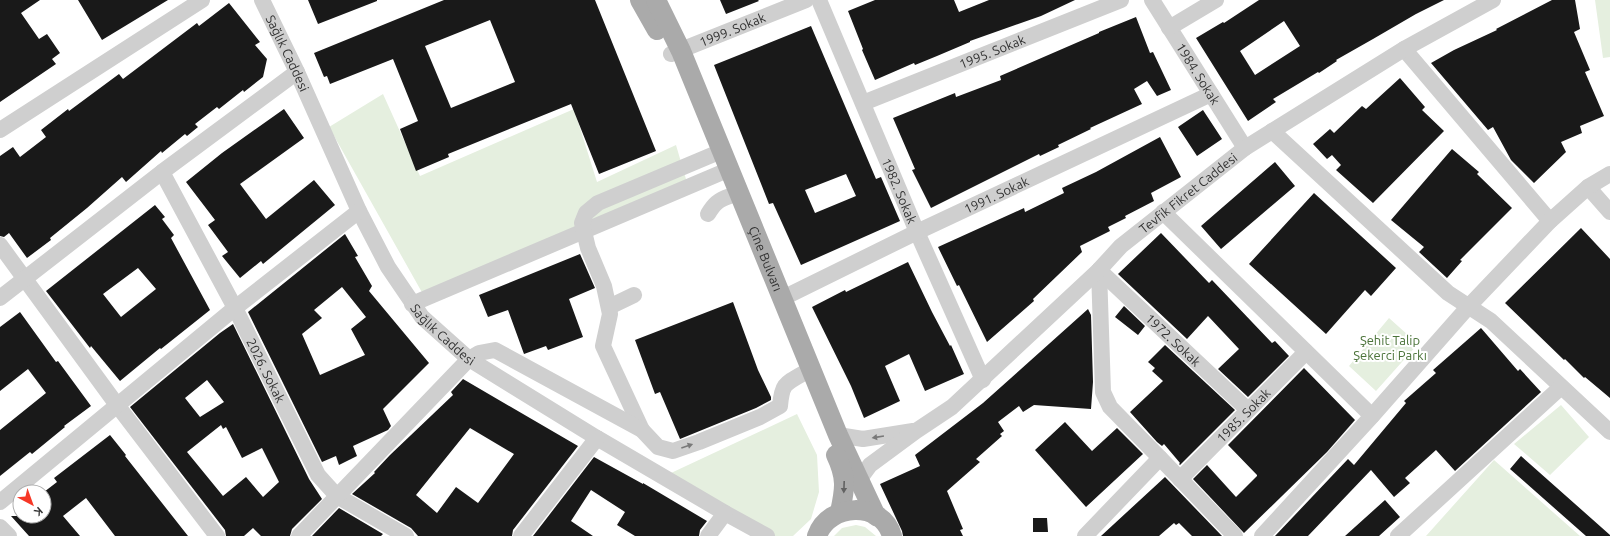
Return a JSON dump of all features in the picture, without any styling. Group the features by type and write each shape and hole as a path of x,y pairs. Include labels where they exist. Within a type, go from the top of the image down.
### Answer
{"main road":[{"name":"Çine Bulvarı","path":"640,0 676,53 725,171 783,298 838,435 876,516"},
{"name":"Çine Bulvarı","path":"656,0 712,155 725,171 730,196 844,475 844,493 840,512"},
{"path":"817,536 824,523 834,514 846,510 859,509 872,513 883,521 892,536"}],"street":[{"path":"0,130 202,0"},
{"name":"Sağlık Caddesi","path":"262,0 297,72 359,211 388,267 422,317 469,360 597,438 767,536"},
{"name":"1999. Sokak","path":"676,53 806,0"},
{"name":"1982. Sokak","path":"819,0 917,232 982,380"},
{"name":"1995. Sokak","path":"863,103 1121,0"},
{"name":"1984. Sokak","path":"1152,0 1245,148"},
{"path":"1169,28 1216,0"},
{"name":"Tevfik Fikret Caddesi","path":"859,480 870,465 952,407 1099,270 1121,246 1245,148 1472,5 1493,0"},
{"path":"1404,49 1550,221"},
{"path":"0,298 162,172 297,72"},
{"name":"1991. Sokak","path":"783,298 917,232 1211,94"},
{"path":"1272,131 1448,293 1491,321 1610,432"},
{"path":"642,430 603,346 610,314 609,307 604,286 588,248 582,223 586,213 598,203 712,155"},
{"path":"412,304 725,171"},
{"name":"2026. Sokak","path":"162,172 235,308 318,475 337,496 406,536"},
{"path":"1262,536 1372,416 1469,306 1550,221 1588,187 1610,174"},
{"path":"1588,187 1610,212"},
{"path":"708,214 714,204 720,199 730,196"},
{"path":"0,502 235,308 359,211"},
{"path":"1163,212 1372,416"},
{"path":"0,245 117,405 217,536"},
{"path":"1099,270 1104,392 1110,407 1235,536"},
{"name":"1972. Sokak","path":"1099,270 1248,410"},
{"path":"609,307 634,296"},
{"path":"299,536 469,360 479,353 496,350 642,430 658,446 673,451 760,417 780,406 782,392 787,382 802,374"},
{"name":"1985. Sokak","path":"1180,479 1306,352"},
{"path":"1398,536 1562,387"},
{"name":"Tevfik Fikret Caddesi","path":"838,435 863,440 916,431"},
{"path":"521,536 597,438"},
{"path":"1085,536 1160,458"},
{"path":"708,536 725,513"},
{"path":"0,527 9,536"}],"green space":[{"path":"1595,0 1610,0 1610,57 1603,58"},
{"path":"383,94 420,176 574,109 597,182 676,145 688,186 424,296 329,127"},
{"name":"Şehit Talip Şekerci Parkı","path":"1389,318 1418,344 1376,391 1349,366"},
{"path":"1561,405 1589,437 1550,475 1514,444"},
{"path":"797,414 817,455 819,492 811,519 793,536 774,536 671,473"},
{"path":"1494,460 1580,536 1426,536"},
{"path":"856,525 865,527 876,536 834,536 842,528"}],"building":[{"path":"0,0 40,0 21,13 39,39 47,34 60,53 52,59 56,64 0,102"},
{"path":"78,0 168,0 102,40"},
{"path":"308,0 377,0 377,1 318,24"},
{"path":"444,0 595,0 656,151 599,174 571,104 448,154 449,157 416,171 400,129 418,121 393,59 330,84 327,76 324,77 314,53","holes":["490,20 515,82 451,108 425,46"]},
{"path":"720,0 758,0 759,1 726,14"},
{"path":"875,0 954,0 959,12 989,0 1075,0 1041,16 970,41 937,56 915,65 914,63 875,80 848,11"},
{"path":"1259,0 1444,0 1416,14 1336,60 1337,61 1319,73 1318,72 1273,99 1276,102 1248,121 1196,38 1223,22 1224,23","holes":["1284,21 1300,46 1255,75 1240,51"]},
{"path":"1552,0 1575,0 1580,29 1574,32 1590,70 1585,72 1604,116 1580,126 1582,133 1561,142 1566,152 1534,183 1511,160 1493,127 1488,130 1431,63 1454,50 1497,30 1496,29"},
{"path":"229,3 260,42 255,45 267,59 263,77 244,92 243,90 219,109 217,107 195,124 198,127 187,136 185,134 162,153 161,151 126,182 122,177 50,238 51,240 27,258 9,233 4,237 0,236 0,156 13,147 20,157 46,137 41,130 68,109 69,111 119,74 123,79 197,23 199,26"},
{"path":"1136,17 1150,53 1153,52 1171,90 1157,96 1147,81 1134,89 1142,104 1090,128 1091,129 1058,145 1059,147 1040,156 1039,154 931,208 912,170 915,169 893,118 955,93 956,97 1001,80 1000,76"},
{"path":"811,26 876,179 881,177 900,221 801,265 773,203 769,204 714,65","holes":["846,174 856,196 815,213 805,190"]},
{"path":"1400,78 1425,107 1422,110 1444,131 1373,203 1336,170 1341,165 1332,155 1327,159 1313,144 1330,129 1334,133 1362,106 1366,109"},
{"path":"284,109 304,138 240,184 266,219 314,180 335,205 263,264 261,261 240,278 222,256 228,252 208,225 215,220 186,182 222,153"},
{"path":"1203,110 1222,139 1197,156 1178,127"},
{"path":"1160,137 1181,177 1151,193 1154,201 1125,216 1126,218 1108,227 1110,231 1080,246 1082,252 1033,299 1034,301 987,342 959,285 957,286 938,247 1024,208 1025,212 1064,193 1062,188 1096,172"},
{"path":"1452,149 1479,172 1477,174 1512,208 1460,260 1462,261 1447,278 1419,252 1424,247 1391,220"},
{"path":"1275,162 1295,186 1221,249 1201,226"},
{"path":"1314,193 1396,268 1371,296 1365,290 1326,334 1249,264"},
{"path":"155,205 165,217 162,219 174,235 171,238 210,310 120,381 91,346 90,348 46,291","holes":["138,268 156,289 121,317 103,294"]},
{"path":"1581,228 1610,259 1610,398 1585,377 1584,378 1565,359 1564,360 1505,303"},
{"path":"1161,233 1209,283 1212,280 1272,343 1275,341 1289,356 1248,397 1218,369 1239,349 1208,316 1187,339 1118,274"},
{"path":"345,234 358,256 355,257 372,286 369,291 429,363 383,409 391,426 388,430 353,446 357,456 339,465 336,456 322,462 248,312","holes":["342,287 366,317 351,329 365,355 320,375 302,334 322,318 314,310"]},
{"path":"580,254 595,288 569,299 583,337 548,350 546,346 524,354 508,310 488,317 479,295"},
{"path":"908,262 932,312 950,346 951,345 964,374 925,391 909,354 885,366 900,401 864,418 851,386 812,307 845,290 846,292"},
{"path":"733,302 758,370 771,400 756,408 680,439 660,392 655,394 635,340"},
{"path":"1124,306 1145,326 1138,335 1115,317"},
{"path":"1088,309 1091,315 1093,382 1091,409 1034,405 1023,412 1019,406 998,422 1004,431 1000,434 1002,436 976,459 980,462 947,491 963,529 960,530 963,536 903,536 880,484 920,466 915,455 983,403"},
{"path":"20,312 56,362 58,361 91,406 64,426 65,427 32,454 30,452 0,476 0,430 46,393 28,369 0,391 0,327"},
{"path":"233,324 309,479 322,499 292,529 290,536 261,536 253,528 244,536 226,536 225,530 130,407","holes":["207,380 224,402 200,417 185,398","221,425 223,429 226,427 242,458 262,448 279,482 263,497 246,477 223,496 187,452"]},
{"path":"1481,328 1518,371 1520,369 1541,392 1455,471 1436,450 1405,478 1410,483 1394,497 1371,470 1308,536 1275,536 1348,459 1354,465 1406,403 1404,401 1436,373 1433,370"},
{"path":"1165,345 1235,410 1180,465 1180,463 1164,444 1162,446 1157,442 1130,412 1163,381 1152,371 1155,368 1148,362"},
{"path":"1304,368 1355,420 1327,452 1244,533 1193,479 1207,465 1236,497 1257,476 1228,445"},
{"path":"463,379 578,446 513,530 512,536 418,536 411,528 352,494 375,473 374,472 390,455 453,395 451,392","holes":["470,428 514,454 478,503 456,487 437,513 416,495"]},
{"path":"1065,422 1092,451 1117,428 1143,454 1086,507 1035,450"},
{"path":"110,435 188,536 115,536 86,498 63,516 80,536 29,536 18,524 52,524 52,486 57,482 54,478"},
{"path":"1521,456 1610,536 1586,536 1510,469"},
{"path":"594,457 643,483 707,521 700,530 699,536 635,536 617,525 625,512 591,490 571,521 593,536 533,536"},
{"path":"1165,477 1222,536 1192,536 1179,523 1176,525 1174,523 1159,536 1101,536"},
{"path":"1385,500 1400,517 1379,536 1345,536"},
{"path":"339,508 383,534 381,536 312,536"},
{"path":"1033,518 1047,518 1048,532 1033,532"}]}
